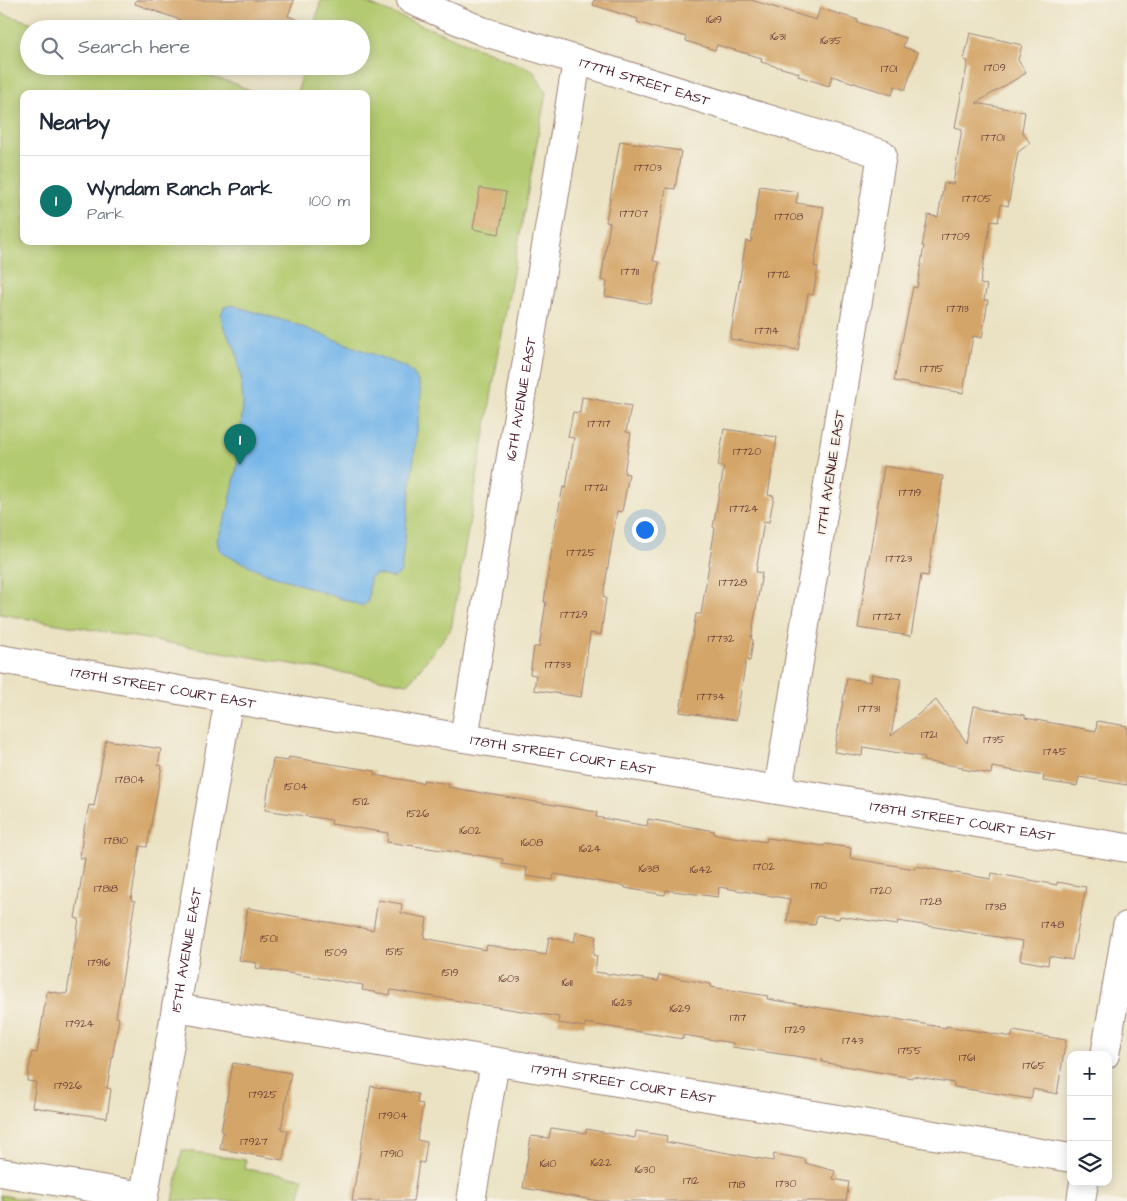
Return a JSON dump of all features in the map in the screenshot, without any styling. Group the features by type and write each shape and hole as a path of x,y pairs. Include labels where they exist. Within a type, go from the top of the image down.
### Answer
{"street":[{"name":"177TH STREET EAST","path":"411,0 482,31 882,154"},
{"name":"16TH AVENUE EAST","path":"464,738 577,61"},
{"name":"17TH AVENUE EAST","path":"778,790 882,154"},
{"name":"178TH STREET COURT EAST","path":"0,659 1127,848"},
{"name":"15TH AVENUE EAST","path":"143,1198 229,698"},
{"path":"1106,1051 1127,926"},
{"name":"179TH STREET COURT EAST","path":"176,1008 1067,1157"},
{"path":"471,1201 495,1062"},
{"path":"0,1172 143,1198"},
{"path":"1081,1201 1083,1186"}],"green space":[{"path":"321,0 359,0 533,70 546,93 451,629 408,684 0,614 0,13 23,20 20,20 20,75 206,75 239,85 248,90 20,90 20,245 370,245 370,90 298,90 302,75 370,75 370,20 315,20"},
{"path":"182,1150 246,1160 245,1169 303,1178 299,1201 173,1201"},
{"path":"0,1195 36,1201 0,1201"}],"water":[{"path":"231,305 292,323 406,367 415,376 420,386 421,395 401,572 394,578 376,574 370,578 368,601 363,606 263,572 226,555 219,549 217,540 228,510 238,462 243,404 241,377 236,351 223,325 221,315 224,307"}],"building":[{"path":"136,0 294,0 288,16 298,20 180,20 135,4"},
{"path":"594,0 751,0 816,20 820,8 906,38 903,47 918,52 905,90 895,86 892,95 832,76 829,86 798,76 799,73 761,62 762,58 717,45 715,50 686,41 686,37 637,22 638,19 593,5"},
{"path":"970,33 1022,45 1018,60 1026,73 976,103 1025,112 1022,131 1030,143 1018,152 1008,206 1001,204 998,222 991,221 980,284 987,285 984,300 988,300 982,338 973,336 963,393 894,381 913,287 917,288 928,215 938,217 944,183 953,184 962,129 955,127 968,61 964,60"},
{"path":"620,141 681,151 675,189 666,188 653,261 659,262 651,304 605,296 607,281 601,280 610,223 606,222"},
{"path":"760,186 798,192 796,203 824,207 814,266 818,267 813,295 808,294 798,350 730,339 746,241 751,242"},
{"path":"480,188 506,192 499,234 473,229"},
{"path":"582,397 631,406 626,432 631,433 624,473 629,474 622,512 617,511 603,597 606,598 601,635 590,633 581,697 534,690 536,675 530,674 534,647 539,647 555,528 563,487 566,488 574,438 568,437 573,412 580,413"},
{"path":"724,429 777,437 768,495 774,496 769,522 764,521 756,572 762,573 751,639 753,640 750,661 746,660 736,720 680,712 696,614 701,614 715,528 713,527 724,467 718,466"},
{"path":"884,466 943,476 928,576 921,575 911,636 858,628"},
{"path":"872,674 901,679 891,736 936,700 967,743 974,706 1025,715 1025,718 1096,731 1097,721 1127,726 1127,785 1079,777 1077,786 1043,781 1044,776 992,767 991,774 962,769 963,767 923,761 924,757 863,747 862,756 834,752 847,678 871,682"},
{"path":"106,740 161,749 158,765 162,766 147,847 140,846 131,900 135,901 116,1017 119,1018 107,1088 111,1089 107,1118 32,1107 36,1082 27,1081 32,1052 37,1053 47,991 67,993 79,919 75,918 85,858 80,858 83,834 89,805 94,806"},
{"path":"289,757 375,771 374,775 423,783 423,780 449,784 448,787 597,812 596,817 647,826 648,819 714,831 714,834 766,842 767,838 851,848 850,858 915,869 915,866 991,879 992,873 1057,885 1057,882 1086,887 1072,960 1049,956 1048,965 1020,960 1023,941 898,921 897,925 840,916 839,919 817,916 815,925 787,921 790,899 719,887 718,897 666,890 665,895 554,874 553,880 526,876 527,868 502,864 503,859 387,842 388,833 331,824 332,820 265,810 273,759 288,761"},
{"path":"378,900 402,904 401,913 427,918 424,938 486,950 487,945 546,955 549,937 574,942 576,932 596,936 593,955 597,956 595,972 658,981 659,975 711,984 711,987 768,996 767,999 889,1019 1012,1037 1013,1031 1066,1040 1057,1094 1033,1089 1031,1099 954,1087 954,1083 913,1076 912,1078 822,1062 822,1060 732,1047 733,1043 683,1035 683,1039 585,1023 585,1027 558,1023 559,1017 391,990 390,995 362,990 363,985 256,968 257,963 239,960 248,908 373,930"},
{"path":"233,1063 291,1073 281,1129 288,1131 283,1160 220,1149 223,1132 221,1132"},
{"path":"371,1086 418,1094 417,1103 423,1104 417,1140 427,1142 424,1163 419,1162 413,1201 352,1201"},
{"path":"551,1128 586,1133 586,1129 635,1138 636,1131 667,1136 666,1142 773,1161 774,1154 805,1159 805,1163 835,1171 833,1179 849,1182 846,1201 599,1201 523,1188 531,1136 549,1138"}],"place":[{"name":"Wyndam Ranch Park","path":"240,465"}]}
